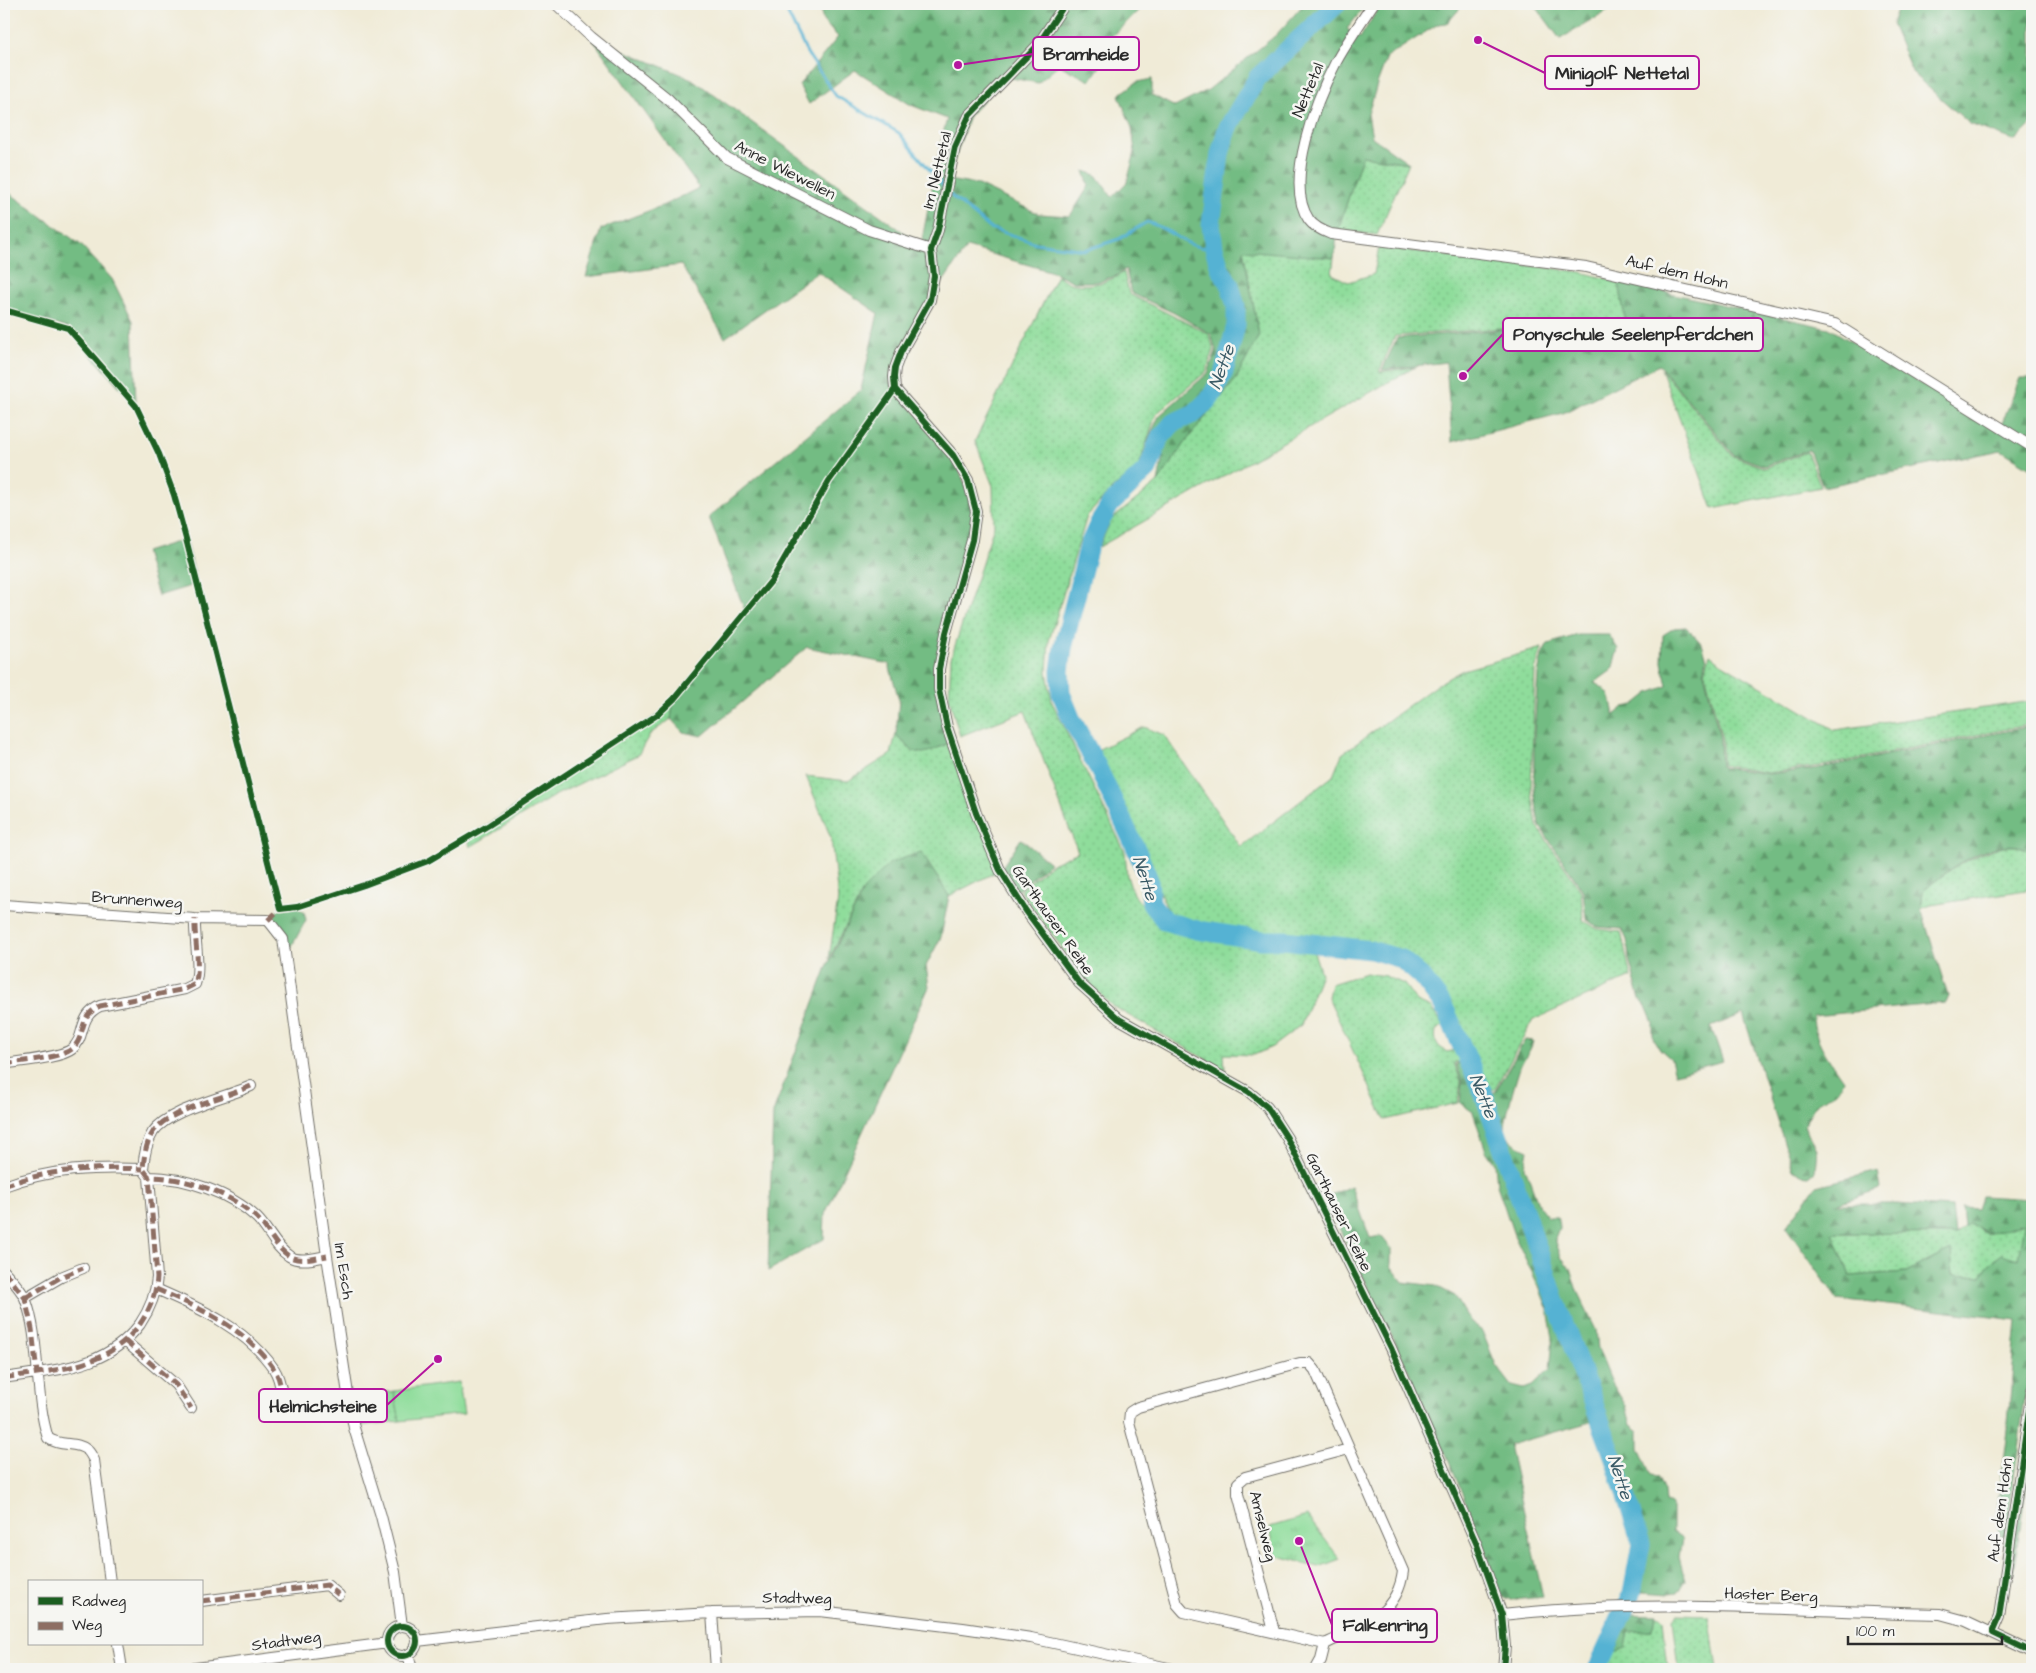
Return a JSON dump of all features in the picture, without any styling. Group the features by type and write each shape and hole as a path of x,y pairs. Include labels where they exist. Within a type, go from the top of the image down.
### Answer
{"street":[{"name":"Anne Wiewellen","path":"556,4 591,38 668,99 726,158 869,230 931,250"},
{"name":"Im Nettetal","path":"938,230 955,147 969,116 1037,46 1065,4"},
{"name":"Nettetal","path":"1301,198 1300,173 1306,135 1335,64 1356,27 1373,4"},
{"name":"Auf dem Hohn","path":"1301,198 1304,210 1310,221 1321,230 1331,234 1586,267 1835,324 2032,447"},
{"name":"Garthauser Reihe","path":"938,230 931,250 934,276 930,300 901,352 895,368 895,389 953,455 968,480 973,495 976,511 974,529 942,650 939,669 939,689 942,707 959,766 991,849 1008,884 1067,968 1079,983 1107,1010 1140,1032 1249,1092 1267,1107 1273,1115 1296,1155 1391,1348 1477,1545 1502,1615"},
{"name":"Brunnenweg","path":"4,905 194,919 268,920"},
{"path":"4,1064 60,1055 71,1050 77,1042 86,1015 100,1006 185,989 195,984 198,975 194,919"},
{"name":"Im Esch","path":"268,920 283,939 351,1414 381,1516 395,1572 402,1626"},
{"path":"4,1378 92,1362 109,1353 125,1341 145,1317 156,1289 156,1256 146,1173 147,1143 154,1130 164,1121 178,1113 251,1086"},
{"path":"4,1186 25,1178 76,1169 146,1173 199,1186 238,1202 258,1219 281,1249 291,1257 305,1260 327,1256"},
{"path":"25,1298 62,1277 84,1268"},
{"path":"4,1271 25,1298 32,1329 45,1428 48,1438 55,1443 75,1445 87,1450 94,1460 110,1580"},
{"path":"156,1289 212,1316 247,1339 265,1356 279,1378 285,1405 294,1414"},
{"path":"125,1341 176,1385 191,1408"},
{"path":"1300,1363 1309,1363 1315,1370 1399,1560 1403,1571 1402,1581 1389,1608 1346,1634 1325,1644 1274,1631 1184,1612 1177,1604 1129,1422 1130,1412 1138,1407 1300,1363"},
{"name":"Auf dem Hohn","path":"1992,1633 1999,1617 2032,1390"},
{"name":"Amselweg","path":"1274,1631 1238,1494 1238,1483 1245,1477 1349,1449"},
{"path":"202,1601 328,1585 340,1595"},
{"name":"Haster Berg","path":"1502,1615 1614,1607 1940,1614 1966,1621 2032,1652"},
{"name":"Stadtweg","path":"417,1641 607,1619 712,1613 820,1611 1030,1638 1173,1669"},
{"path":"712,1613 716,1669"},
{"path":"1502,1615 1505,1646 1503,1669"},
{"path":"402,1626 411,1629 417,1641 414,1649 408,1655 403,1656 394,1654 388,1643 390,1633 402,1626"},
{"name":"Stadtweg","path":"188,1669 388,1643"},
{"path":"1316,1669 1321,1660 1325,1644"},
{"path":"118,1646 122,1669"},
{"path":"408,1655 412,1669"}],"green space":[{"path":"819,4 1145,4 1111,37 1101,65 1090,81 1059,65 1038,83 1006,77 969,116 948,180 978,185 1039,214 1070,216 1089,186 1084,171 1096,175 1112,197 1127,182 1135,152 1132,128 1119,95 1137,82 1152,79 1152,95 1175,107 1208,90 1276,35 1304,4 1367,4 1347,29 1360,38 1381,4 1416,4 1431,8 1434,4 1464,4 1447,23 1438,24 1387,57 1368,114 1372,137 1409,163 1362,156 1338,230 1334,258 1243,250 1259,335 1236,379 1190,436 1158,482 1163,456 1147,442 1159,416 1208,373 1216,351 1211,334 1174,313 1131,293 1126,269 1116,276 1097,282 1074,282 1056,273 967,247 929,302 901,352 895,389 953,455 976,511 939,669 951,742 921,753 910,748 896,734 899,700 889,664 807,647 702,736 683,732 671,719 674,699 745,611 709,517 861,390 878,313 818,272 725,338 681,265 586,277 601,229 664,205 699,188 591,37 692,79 921,245 947,119 911,105 855,70 809,104 799,85 838,37 823,21"},
{"path":"1534,4 1620,4 1560,39"},
{"path":"1899,4 2032,4 2032,124 2015,141 1970,124 1913,74 1892,24"},
{"path":"1362,156 1409,163 1377,235 1338,230"},
{"path":"4,189 81,245 112,279 133,321 136,406 68,328 4,310"},
{"path":"1379,247 1581,272 1619,282 1625,319 1395,336 1379,372 1415,367 1099,547 1111,520 1158,482 1190,436 1236,379 1259,335 1243,249 1334,258 1332,274 1348,282 1374,274"},
{"path":"1124,272 1129,294 1209,334 1214,350 1206,372 1156,414 1139,466 1110,491 1087,516 1049,641 1047,672 1052,702 1125,852 1127,876 1133,894 1162,928 1262,945 1313,949 1321,974 1301,1025 1272,1047 1254,1055 1224,1054 1225,1070 1112,1006 1084,978 1020,890 1052,864 1078,852 1025,711 960,736 949,698 951,658 994,526 993,486 975,441 1057,275 1072,284 1087,285 1113,279"},
{"path":"1619,282 1829,328 1999,431 2020,378 2032,378 2032,469 2001,450 1823,487 1809,450 1765,466 1734,455 1659,365 1563,413 1452,442 1446,362 1382,370 1397,338 1625,319"},
{"path":"1661,369 1733,456 1765,468 1807,452 1821,487 1713,509"},
{"path":"186,539 197,584 158,596 145,552"},
{"path":"1686,627 1702,644 1707,659 1704,673 1720,738 1721,767 1769,774 1820,768 2032,726 2032,852 2018,846 2006,845 1993,848 1954,867 1923,891 1921,909 1948,996 1945,1003 1813,1016 1819,1041 1843,1080 1836,1092 1815,1106 1804,1126 1817,1149 1815,1171 1809,1176 1800,1175 1793,1170 1743,1014 1711,1027 1723,1061 1675,1074 1671,1059 1660,1049 1653,1038 1653,1023 1646,1006 1640,999 1629,959 1627,940 1622,929 1597,927 1586,919 1583,891 1539,825 1534,788 1534,734 1538,674 1542,655 1548,644 1578,635 1609,635 1618,649 1612,670 1594,683 1607,692 1614,715 1624,707 1634,705 1649,693 1667,686 1662,662 1663,635 1674,628"},
{"path":"1542,648 1535,670 1531,787 1537,826 1581,891 1583,920 1597,929 1621,932 1631,977 1533,1020 1495,1089 1489,1090 1458,1021 1438,989 1426,975 1406,959 1385,950 1180,922 1171,917 1095,751 1144,727 1164,735 1241,847 1333,776 1342,754 1438,684 1463,670"},
{"path":"1710,654 1721,663 1835,730 2032,701 2032,724 1827,765 1768,773 1722,765 1722,739 1705,673"},
{"path":"674,699 671,719 650,734 638,755 554,796 470,847 468,837 657,715"},
{"path":"896,734 912,751 941,747 951,742 1000,870 949,896 921,852 864,889 829,959 838,899 831,838 806,776 848,781 891,754"},
{"path":"1021,839 1050,863 1014,893 1000,870"},
{"path":"2003,846 2018,846 2032,852 2032,889 1931,905 1921,909 1923,891 1932,883 1971,859"},
{"path":"921,852 949,896 941,937 926,966 929,987 825,1214 824,1239 768,1271 773,1113 828,964 864,889 890,863"},
{"path":"297,907 304,912 306,920 286,957 283,939 268,920 280,909"},
{"path":"1366,973 1385,976 1404,984 1417,1002 1431,1008 1443,1026 1436,1030 1435,1038 1437,1043 1447,1052 1456,1050 1461,1062 1454,1063 1461,1081 1458,1103 1385,1120 1328,997 1331,984"},
{"path":"1525,1040 1533,1041 1519,1070 1505,1125 1506,1134 1517,1145 1528,1150 1525,1167 1539,1206 1548,1217 1558,1217 1559,1229 1555,1239 1561,1257 1570,1268 1577,1291 1596,1330 1598,1349 1612,1383 1626,1406 1631,1425 1639,1431 1639,1448 1650,1473 1658,1477 1664,1491 1665,1503 1672,1505 1672,1532 1682,1539 1679,1557 1685,1580 1677,1593 1629,1591 1637,1544 1611,1461 1594,1421 1509,1445 1543,1597 1512,1600 1501,1596 1463,1494 1419,1394 1324,1198 1351,1186 1370,1238 1381,1236 1391,1248 1391,1266 1403,1282 1436,1286 1455,1296 1471,1323 1482,1331 1496,1365 1512,1386 1524,1389 1532,1386 1550,1369 1553,1338 1548,1310 1514,1235 1497,1185 1495,1164 1486,1151 1473,1112 1460,1103 1462,1081 1456,1064 1463,1063 1489,1091 1495,1092"},
{"path":"1878,1171 1881,1189 1835,1204 1896,1204 1952,1207 1955,1234 1833,1233 1850,1276 1906,1272 1951,1250 1953,1275 1981,1277 1988,1265 2002,1254 2018,1259 2024,1223 1987,1234 1969,1223 1964,1227 1962,1207 1977,1208 1981,1196 2032,1199 2032,1348 2006,1535 2001,1539 1996,1520 2008,1422 2017,1320 1837,1299 1786,1227 1816,1186"},
{"path":"2025,1222 2018,1259 1988,1265 1981,1277 1953,1275 1950,1251 1906,1272 1850,1276 1833,1233 1955,1234 1968,1223 1987,1234"},
{"path":"459,1382 464,1414 400,1421 394,1391"},
{"path":"394,1391 400,1421 358,1426 348,1397"},
{"path":"2032,1420 2032,1451 2013,1573 2008,1575"},
{"path":"1307,1516 1340,1559 1319,1567 1275,1555 1270,1527"},
{"path":"1618,1614 1658,1615 1651,1629 1629,1631 1626,1648 1611,1653 1604,1669 1594,1669"},
{"path":"1677,1614 1709,1615 1717,1669 1679,1669 1673,1619"},
{"path":"1658,1615 1663,1619 1668,1669 1604,1669 1611,1653 1629,1631 1651,1629"}],"waterway":[{"path":"783,4 807,53 836,96 899,133 943,186"},
{"name":"Nette","path":"1337,4 1258,77 1227,129 1220,154 1211,225 1214,248 1220,268 1230,285 1236,306 1236,325 1223,375 1211,397 1195,413 1173,423 1159,439 1148,469 1111,504 1099,523 1089,545 1063,648 1060,671 1061,693 1071,718 1097,766 1137,851 1149,880 1151,903 1165,921 1197,930 1262,940 1284,940 1371,950 1401,959 1422,977 1443,1005 1484,1095 1559,1310 1614,1458 1641,1544 1632,1593 1597,1669"},
{"path":"950,195 990,228 1036,243 1085,250 1119,239 1147,222 1164,229 1187,243 1204,248 1214,248"}],"marked path":[{"path":"268,920 280,909"},
{"path":"4,1064 50,1057 72,1049 77,1044 88,1016 100,1006 185,989 195,984 197,977 195,919"},
{"path":"251,1086 198,1105 171,1117 161,1124 153,1132 149,1141 143,1169 149,1177 192,1183 234,1201 257,1218 280,1248 293,1258 308,1259 327,1256"},
{"path":"4,1186 21,1180 72,1170 107,1168 143,1169"},
{"path":"4,1378 61,1369 95,1359 111,1351 140,1324 152,1302 157,1277 149,1177"},
{"path":"25,1298 61,1277 83,1268"},
{"path":"4,1271 25,1298 32,1329 37,1373"},
{"path":"156,1289 206,1312 250,1342 274,1369 279,1379 285,1406 294,1414"},
{"path":"125,1341 176,1385 191,1408"},
{"path":"202,1601 327,1585 339,1595"}],"cycle path":[{"path":"1065,4 1037,46 969,116 955,147 938,230 931,250 934,276 930,300 901,352 895,368 895,389 953,455 968,480 976,511 972,540 946,633 939,669 939,689 947,727 976,813 1000,870 1026,911 1079,983 1119,1019 1249,1092 1267,1107 1287,1138 1391,1348 1477,1545 1502,1615 1505,1646 1503,1669"},
{"path":"4,310 68,328 136,406 159,454 174,495 186,539 280,909 297,907 428,861 489,825 657,715 674,699 772,580 829,481 895,389"},
{"path":"2032,1390 1999,1617 1992,1633 2032,1652"},
{"path":"402,1626 408,1627 416,1635 417,1641 416,1647 408,1655 402,1656 396,1655 388,1647 387,1641 388,1635 396,1627 402,1626"}],"place":[{"name":"Minigolf Nettetal","path":"1478,40"},
{"name":"Bramheide","path":"958,65"},
{"name":"Ponyschule Seelenpferdchen","path":"1463,376"},
{"name":"Helmichsteine","path":"438,1359"},
{"name":"Falkenring","path":"1299,1541"}]}
